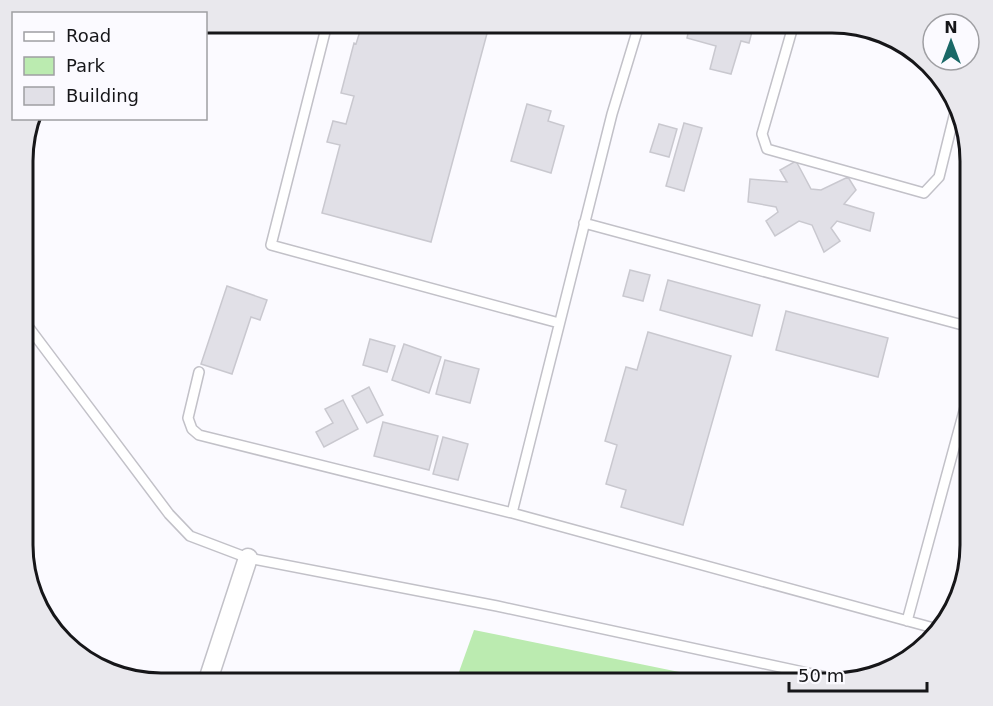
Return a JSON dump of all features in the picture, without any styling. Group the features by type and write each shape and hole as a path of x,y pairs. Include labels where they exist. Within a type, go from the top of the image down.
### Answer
{"street":[{"path":"210,673 248,558"}],"lane":[{"path":"325,33 271,245 559,323"},
{"path":"512,513 612,114 637,33"},
{"path":"791,33 762,134 766,149 924,193 939,177 953,120"},
{"path":"584,223 960,324"},
{"path":"33,333 168,514 190,536 248,558 497,606 807,673"},
{"path":"199,372 188,418 192,429 199,435 512,513 930,627"},
{"path":"908,621 960,426"}],"green space":[{"path":"474,630 684,673 459,673"}],"building":[{"path":"359,33 487,33 431,242 322,213 340,145 327,142 333,121 346,124 354,96 341,93 354,43 356,44"},
{"path":"688,33 752,33 749,43 741,41 731,74 710,69 716,46 687,38"},
{"path":"527,104 551,111 548,121 564,126 551,173 511,161"},
{"path":"684,123 702,128 684,191 666,186"},
{"path":"659,124 677,129 669,157 650,152"},
{"path":"796,161 811,189 821,190 848,177 856,190 844,204 874,213 870,231 837,221 831,228 840,241 824,252 812,225 799,221 775,236 766,221 778,212 776,207 748,202 750,179 787,182 780,170"},
{"path":"630,270 650,275 643,301 623,296"},
{"path":"668,280 760,305 752,336 660,310"},
{"path":"227,286 267,300 260,320 251,317 232,374 201,364"},
{"path":"786,311 888,338 878,377 776,350"},
{"path":"648,332 731,356 683,525 621,507 626,490 606,484 617,445 605,441 626,367 637,370"},
{"path":"370,339 395,346 387,372 363,365"},
{"path":"404,344 441,357 429,393 392,380"},
{"path":"445,360 479,369 470,403 436,394"},
{"path":"369,387 383,415 367,423 352,396"},
{"path":"343,400 358,429 324,447 316,432 333,423 325,409"},
{"path":"383,422 438,436 429,470 374,456"},
{"path":"443,437 468,444 458,480 433,474"}]}
